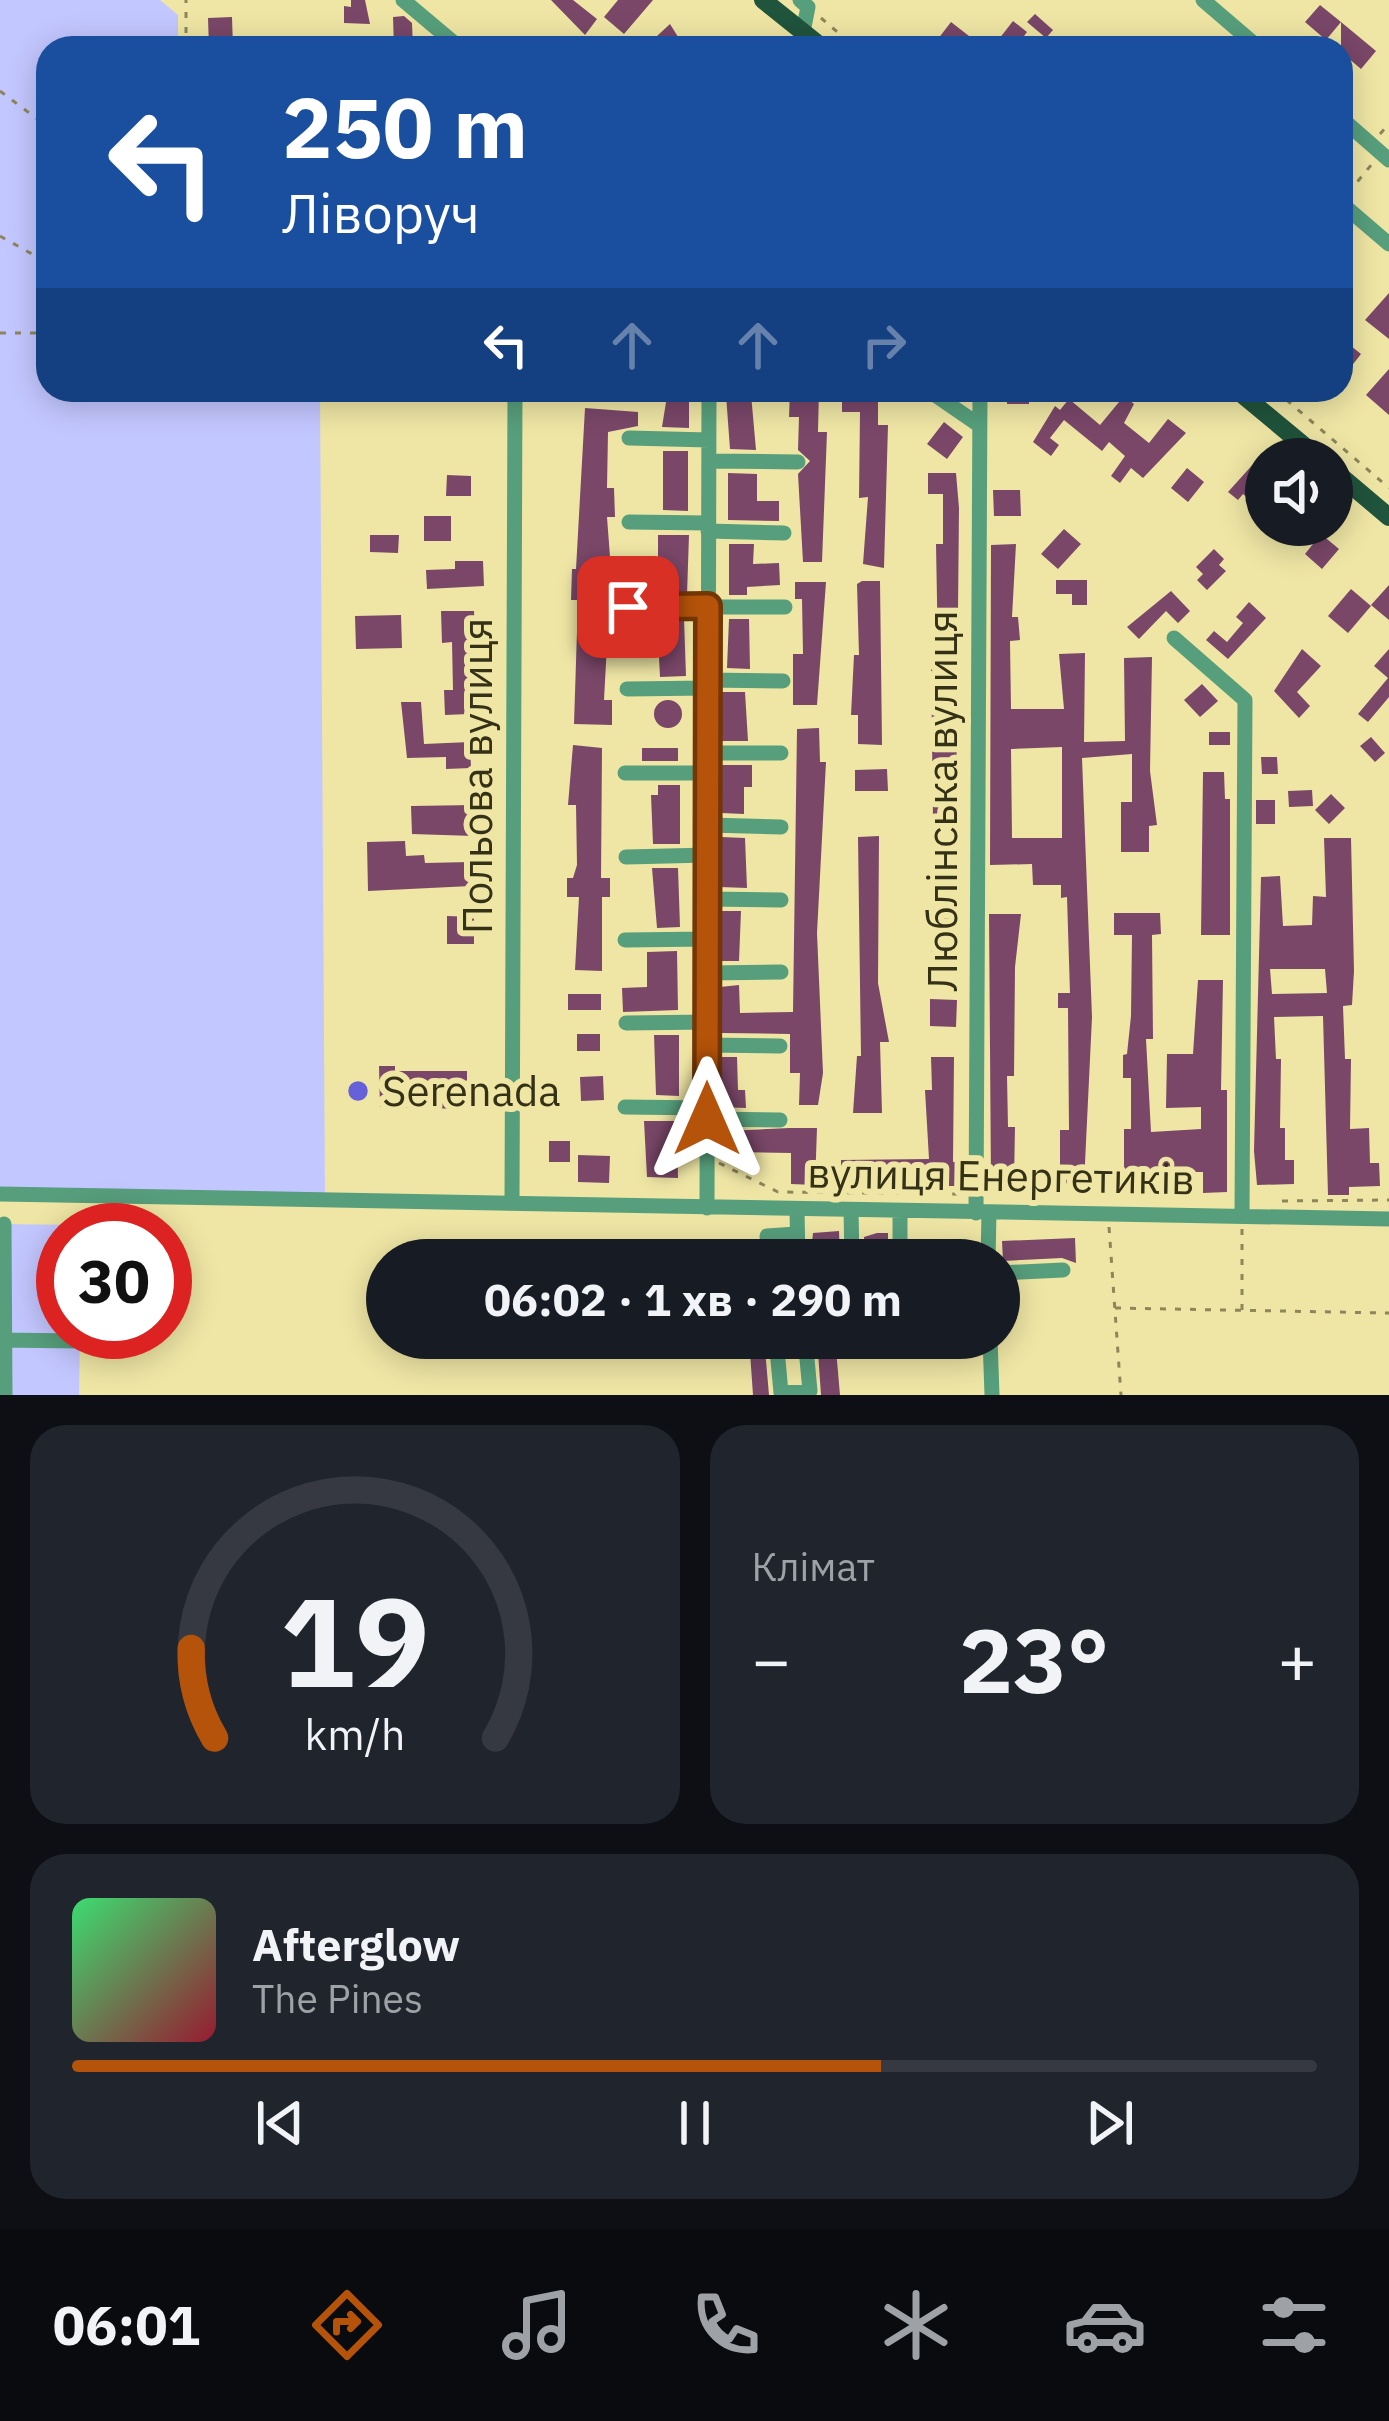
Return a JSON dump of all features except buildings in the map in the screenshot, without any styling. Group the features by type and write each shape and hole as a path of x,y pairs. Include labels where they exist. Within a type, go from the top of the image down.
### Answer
{"main road":[{"path":"763,0 808,36"},
{"path":"1251,402 1294,438"},
{"path":"1353,487 1389,517"}],"street":[{"path":"404,0 446,36"},
{"path":"1203,0 1244,36"},
{"path":"803,32 804,3"},
{"path":"1353,128 1385,156"},
{"path":"1353,212 1389,244"},
{"name":"Польова вулиця","path":"512,1202 515,402"},
{"path":"707,1208 709,402"},
{"path":"946,402 979,424"},
{"name":"Люблінська вулиця","path":"980,402 980,1207 985,1239"},
{"path":"629,438 709,440"},
{"path":"709,461 798,462"},
{"path":"628,522 784,533"},
{"path":"628,607 785,607"},
{"path":"1174,638 1245,700 1242,1216"},
{"path":"627,689 783,681"},
{"path":"708,753 781,753"},
{"path":"626,773 708,773"},
{"path":"708,826 781,826"},
{"path":"626,857 708,855"},
{"path":"708,899 781,900"},
{"path":"625,940 708,939"},
{"path":"708,973 781,972"},
{"path":"626,1023 708,1022"},
{"path":"708,1046 780,1046"},
{"path":"625,1107 780,1120"},
{"name":"вулиця Енергетиків","path":"0,1194 797,1210 980,1207 1389,1219"},
{"path":"796,1239 797,1210"},
{"path":"851,1210 852,1239"},
{"path":"899,1211 900,1239"},
{"path":"4,1224 5,1395"},
{"path":"767,1239 796,1234"},
{"path":"1020,1272 1063,1270"},
{"path":"2,1340 36,1340"},
{"path":"778,1359 782,1393 810,1391 807,1359"},
{"path":"991,1359 992,1395"}],"path":[{"path":"186,0 186,36"},
{"path":"804,3 842,36"},
{"path":"0,91 36,118"},
{"path":"1353,189 1385,156"},
{"path":"0,236 36,256"},
{"path":"0,332 36,334"},
{"path":"1289,402 1389,488"},
{"path":"707,1156 778,1192 980,1207"},
{"path":"1272,1202 1389,1201"},
{"path":"1108,1213 1120,1395"},
{"path":"1242,1216 1242,1310"},
{"path":"1114,1308 1389,1313"}],"shaded area":[{"path":"0,0 160,0 178,15 178,36 36,36 36,402 320,402 325,1199 0,1194"},
{"path":"0,1224 36,1224 36,1359 80,1359 79,1395 0,1395"}],"place":[{"name":"Serenada","path":"358,1091"}],"route":[{"path":"628,607 708,606 707,1119"}]}
